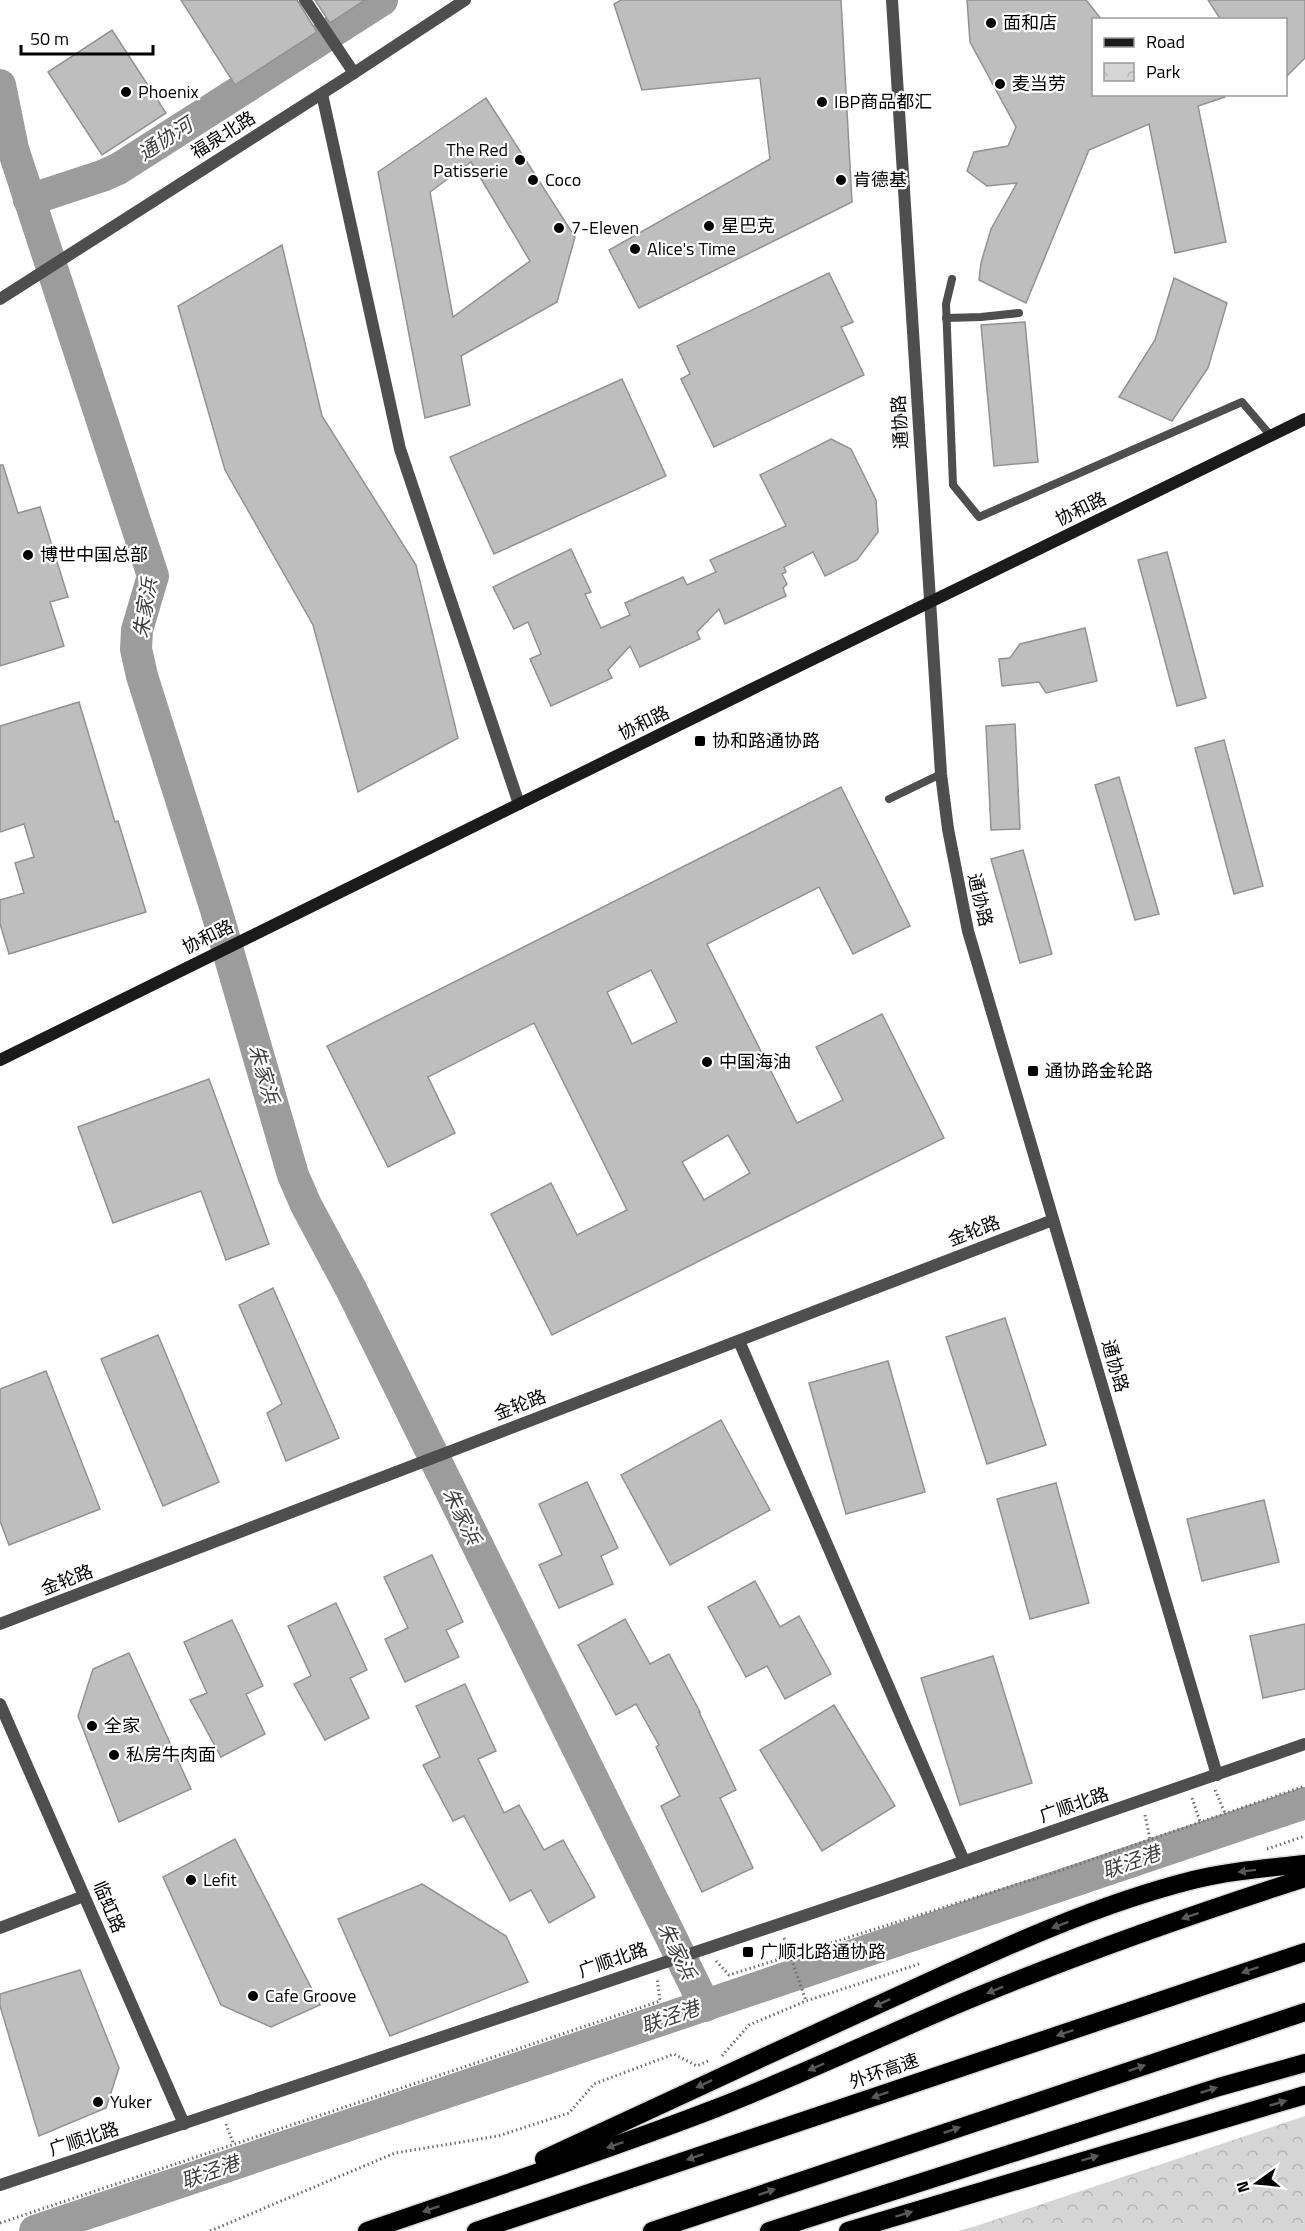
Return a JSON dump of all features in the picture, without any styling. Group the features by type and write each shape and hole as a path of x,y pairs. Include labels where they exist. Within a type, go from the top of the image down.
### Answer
{"highway":[{"path":"458,2199 689,2091 1049,1929 1116,1904 1194,1880 1250,1870 1305,1864"},
{"path":"367,2231 714,2109 812,2069 973,1998 1158,1927 1305,1878"},
{"name":"外环高速","path":"476,2231 1305,1952"},
{"path":"652,2231 1305,2012"},
{"path":"769,2231 1219,2087 1305,2063"},
{"path":"848,2231 1305,2095"}],"main road":[{"name":"协和路","path":"0,1060 1305,419"}],"street":[{"path":"305,0 353,73"},
{"name":"福泉北路","path":"3,297 465,0"},
{"name":"通协路","path":"892,0 929,603 941,774 948,829 968,931 1213,1776"},
{"path":"322,94 400,449 519,804"},
{"name":"金轮路","path":"0,1624 1053,1220"},
{"path":"739,1341 964,1861"},
{"name":"临虹路","path":"0,1704 184,2124"},
{"name":"广顺北路","path":"0,2186 1305,1744"},
{"path":"0,1928 84,1896"}],"lane":[{"path":"952,279 946,304 946,318 953,485 979,517 1242,402 1271,436"},
{"path":"946,318 1019,313"},
{"path":"889,799 941,774"}],"path":[{"path":"1213,1776 1225,1814"},
{"path":"1188,1785 1200,1822"},
{"path":"704,1948 729,1975 1053,1873 1305,1786"},
{"path":"1142,1801 1150,1839"},
{"path":"1259,1851 1305,1836"},
{"path":"789,1955 806,2001"},
{"path":"210,2231 394,2152 498,2136 569,2113 594,2084 674,2054 697,2066 723,2055 749,2025 806,2001 932,1960"},
{"path":"0,2223 660,2001 655,1965"},
{"path":"221,2112 234,2145"}],"green space":[{"path":"1305,2116 1305,2231 958,2231 976,2226"}],"building":[{"path":"181,0 297,0 317,32 235,85"},
{"path":"315,0 365,0 330,23"},
{"path":"621,0 841,0 852,202 639,308 609,250 770,159 760,78 642,90 614,4"},
{"path":"967,0 1086,0 1100,18 1092,18 1092,96 1225,96 1198,106 1226,242 1175,253 1149,124 1089,150 1026,303 979,280 981,263 991,229 1017,183 987,186 967,171 974,152 1008,146 1016,127 970,42"},
{"path":"1208,0 1305,0 1305,58 1287,76 1287,18 1220,18"},
{"path":"112,30 166,113 102,155 48,72"},
{"path":"486,98 575,237 557,302 461,356 470,405 425,418 378,172","holes":["471,162 530,261 453,317 430,192"]},
{"path":"282,245 322,416 416,565 458,738 358,792 313,625 225,470 178,306"},
{"path":"829,273 853,322 841,327 864,375 714,447 681,379 690,374 677,346"},
{"path":"1174,278 1227,303 1208,368 1172,421 1119,397 1155,340"},
{"path":"1025,322 1038,462 994,466 981,325"},
{"path":"622,379 666,476 494,554 450,457"},
{"path":"831,439 851,449 876,500 878,532 857,560 825,576 813,552 784,567 786,572 782,574 787,584 783,588 786,596 725,624 719,609 697,632 700,639 640,667 630,646 608,670 612,678 551,706 530,659 541,654 528,622 514,629 493,587 571,549 591,592 585,594 601,628 630,615 625,603 683,577 687,585 716,572 710,560 786,526 760,475"},
{"name":"博世中国总部","path":"0,465 3,465 18,513 40,507 68,597 50,602 64,646 0,666"},
{"path":"1167,552 1206,698 1177,706 1138,560"},
{"path":"1085,628 1097,681 1046,693 1039,682 1002,686 999,659 1010,658 1020,644"},
{"path":"79,702 115,822 118,821 146,912 9,954 0,924 0,900 24,893 15,863 34,857 24,824 0,832 0,726"},
{"path":"1015,724 1020,829 991,830 986,726"},
{"path":"1224,740 1263,886 1234,894 1195,748"},
{"path":"1119,777 1159,914 1135,920 1095,785"},
{"path":"841,787 910,926 853,954 819,887 707,944 797,1123 843,1100 816,1047 882,1014 944,1138 552,1335 491,1214 551,1183 577,1235 627,1210 534,1023 428,1077 455,1133 388,1167 327,1046","holes":["651,970 677,1022 632,1044 607,992","728,1135 750,1173 704,1200 682,1162"]},
{"path":"1023,850 1052,954 1020,963 991,859"},
{"path":"209,1079 269,1244 226,1260 201,1191 113,1223 78,1127"},
{"path":"273,1288 339,1438 286,1461 267,1413 282,1404 239,1305"},
{"path":"1005,1318 1046,1445 987,1464 946,1337"},
{"path":"158,1335 219,1482 163,1506 101,1359"},
{"path":"888,1361 925,1492 846,1514 809,1383"},
{"path":"46,1371 100,1509 9,1545 0,1521 0,1389"},
{"path":"721,1420 770,1510 670,1565 621,1475"},
{"path":"587,1482 618,1548 601,1556 613,1584 559,1608 539,1565 562,1555 539,1504"},
{"path":"1056,1483 1089,1603 1030,1619 997,1499"},
{"path":"1264,1500 1279,1562 1202,1581 1187,1519"},
{"path":"432,1555 463,1622 446,1630 459,1657 405,1682 385,1639 408,1628 384,1577"},
{"path":"755,1581 780,1627 799,1616 831,1674 785,1699 767,1666 746,1677 708,1607"},
{"path":"336,1603 367,1670 350,1678 369,1718 325,1740 294,1684 311,1676 288,1626"},
{"path":"625,1619 650,1664 669,1654 700,1712 736,1790 720,1798 753,1868 702,1892 661,1806 680,1796 656,1747 659,1745 636,1704 616,1715 578,1645"},
{"path":"232,1620 263,1686 246,1694 265,1734 221,1757 190,1700 207,1693 184,1642"},
{"path":"1305,1624 1305,1689 1263,1698 1250,1636"},
{"path":"129,1653 191,1789 119,1822 78,1716 93,1669"},
{"path":"993,1656 1032,1783 960,1805 921,1678"},
{"path":"465,1684 496,1751 478,1759 504,1813 519,1805 544,1850 563,1840 595,1897 549,1923 531,1890 510,1901 464,1816 453,1821 423,1765 440,1757 416,1706"},
{"path":"834,1705 895,1806 822,1851 760,1750"},
{"path":"235,1839 320,2005 271,2027 221,2005 163,1877"},
{"path":"422,1884 506,1936 528,1982 390,2036 338,1919"},
{"path":"80,1970 119,2068 106,2108 39,2136 0,2006 0,1994"}],"waterway":[{"name":"通协河","path":"29,200 118,169 382,0"},
{"name":"朱家浜","path":"0,85 13,149 153,576 137,630 136,649 142,676 217,913 293,1175 705,2006"},
{"name":"联泾港","path":"35,2231 1305,1803"}],"place":[{"name":"面和店","path":"991,23"},
{"name":"麦当劳","path":"1000,84"},
{"name":"Phoenix","path":"126,92"},
{"name":"IBP商品都汇","path":"822,102"},
{"name":"The Red Patisserie","path":"520,160"},
{"name":"Coco","path":"533,180"},
{"name":"肯德基","path":"841,180"},
{"name":"星巴克","path":"709,226"},
{"name":"7-Eleven","path":"559,228"},
{"name":"Alice's Time","path":"635,249"},
{"name":"博世中国总部","path":"28,555"},
{"name":"协和路通协路","path":"700,741"},
{"name":"中国海油","path":"707,1062"},
{"name":"通协路金轮路","path":"1033,1071"},
{"name":"全家","path":"92,1726"},
{"name":"私房牛肉面","path":"114,1755"},
{"name":"Lefit","path":"191,1880"},
{"name":"广顺北路通协路","path":"748,1952"},
{"name":"Cafe Groove","path":"253,1996"},
{"name":"Yuker","path":"98,2102"}]}
